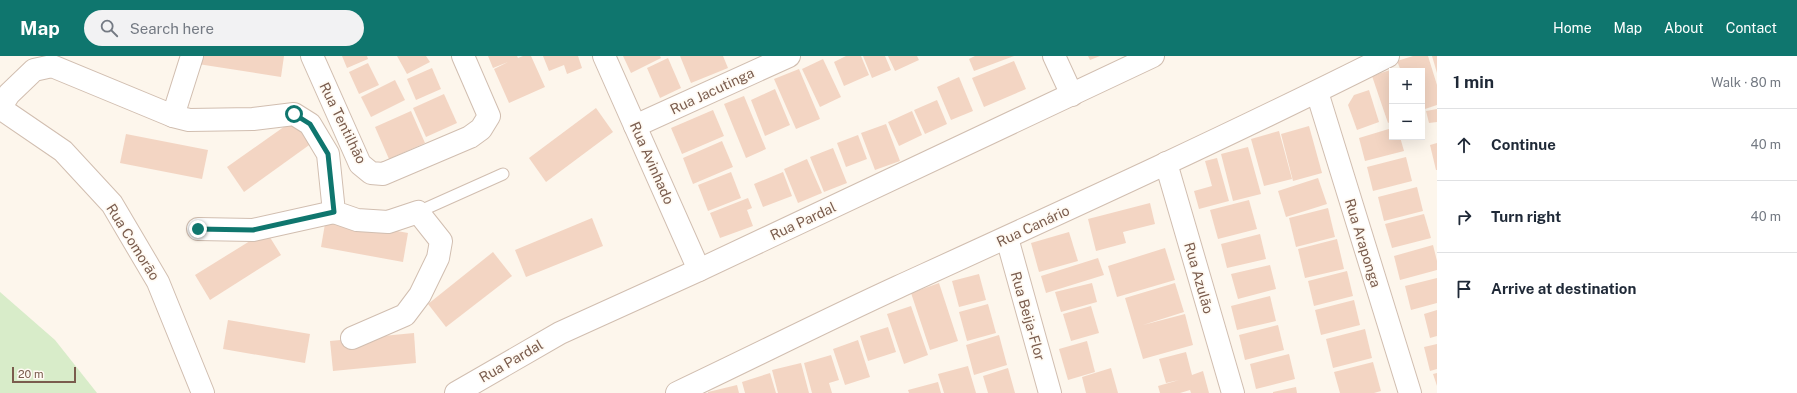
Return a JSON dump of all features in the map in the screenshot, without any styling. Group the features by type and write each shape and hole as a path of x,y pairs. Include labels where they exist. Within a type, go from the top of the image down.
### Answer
{"street":[{"path":"173,116 192,56"},
{"name":"Rua Tentilhão","path":"312,56 360,164 371,173 384,174 470,137 481,129 489,116 462,56"},
{"name":"Rua Avinhado","path":"604,56 699,270"},
{"name":"Rua Jacutinga","path":"635,126 757,63 789,56"},
{"path":"1054,56 1072,95"},
{"name":"Rua Pardal","path":"456,393 560,333 699,270 1154,56"},
{"name":"Rua Canário","path":"677,393 886,293 1007,238 1317,92 1388,56"},
{"path":"0,108 10,94 34,70 52,66 173,116 189,120 254,119 294,114 310,124 328,154 334,212"},
{"name":"Rua Araponga","path":"1317,92 1410,393"},
{"name":"Rua Comorão","path":"0,108 63,151 112,204 158,282 203,393"},
{"name":"Rua Azulão","path":"1166,163 1233,393"},
{"path":"198,229 253,230 334,212 357,220 388,222 418,212 440,241 438,258 420,295 405,315 352,338"},
{"name":"Rua Beija-Flor","path":"1007,238 1050,393"}],"lane":[{"path":"418,212 503,174"}],"green space":[{"path":"0,292 55,340 97,393 0,393"}],"building":[{"path":"199,56 284,56 281,77 198,64"},
{"path":"342,56 367,56 368,59 347,68"},
{"path":"397,56 426,56 430,62 407,74"},
{"path":"488,56 517,56 518,58 523,56 531,56 545,87 509,103 494,69 508,62 493,68"},
{"path":"543,56 578,56 582,68 567,74 564,65 549,71"},
{"path":"623,56 660,56 661,58 631,73"},
{"path":"680,56 723,56 728,68 691,83"},
{"path":"846,56 861,56 869,75 844,86 834,62"},
{"path":"863,56 885,56 891,70 872,78"},
{"path":"888,56 917,56 919,60 895,71"},
{"path":"975,56 1014,56 974,71 969,59"},
{"path":"1088,56 1100,56 1090,60"},
{"path":"1413,56 1428,56 1437,85 1437,105 1425,109 1425,68 1400,68 1397,61"},
{"path":"1432,56 1437,56 1437,73"},
{"path":"668,58 681,88 660,98 647,68"},
{"path":"823,59 841,97 820,107 802,69"},
{"path":"1014,61 1026,89 984,107 972,78"},
{"path":"368,63 379,85 359,94 349,72"},
{"path":"432,68 441,89 416,100 407,79"},
{"path":"799,69 820,119 796,129 774,79"},
{"path":"1389,70 1388,123 1372,76"},
{"path":"959,77 973,111 951,120 937,87"},
{"path":"395,80 405,100 371,117 361,97"},
{"path":"775,89 790,125 765,136 751,100"},
{"path":"1369,90 1379,122 1357,130 1348,105 1354,95"},
{"path":"444,94 457,123 426,137 413,108"},
{"path":"744,96 766,149 746,158 724,104"},
{"path":"937,100 947,124 925,134 914,110"},
{"path":"596,108 613,132 546,182 529,158"},
{"path":"1437,109 1437,122 1429,123 1426,111"},
{"path":"713,110 724,136 682,154 671,128"},
{"path":"411,111 425,143 389,159 375,127"},
{"path":"912,111 922,135 899,146 888,122"},
{"path":"295,119 312,143 244,192 227,167"},
{"path":"886,124 900,161 875,170 861,133"},
{"path":"1309,126 1322,173 1293,181 1281,134"},
{"path":"1389,129 1389,140 1401,140 1404,151 1365,161 1359,138"},
{"path":"1279,131 1292,179 1264,186 1251,139"},
{"path":"126,134 208,150 202,179 120,163"},
{"path":"858,135 867,159 846,167 837,143"},
{"path":"722,141 733,167 693,184 683,158"},
{"path":"1437,143 1437,170 1436,170 1430,145"},
{"path":"1248,147 1261,194 1233,201 1221,154"},
{"path":"833,148 847,183 824,192 810,157"},
{"path":"1406,157 1412,181 1373,191 1367,167"},
{"path":"1217,158 1229,201 1199,209 1194,191 1212,186 1205,161"},
{"path":"807,159 822,193 798,203 784,169"},
{"path":"731,172 741,198 708,211 698,185"},
{"path":"783,172 792,196 763,207 754,184"},
{"path":"1318,178 1327,204 1286,217 1278,191"},
{"path":"1417,187 1423,211 1384,221 1378,197"},
{"path":"748,198 752,208 747,210 753,226 720,238 710,213"},
{"path":"1249,200 1257,229 1218,239 1210,210"},
{"path":"1150,203 1155,224 1123,232 1126,243 1096,251 1088,219"},
{"path":"1328,208 1335,237 1296,247 1289,218"},
{"path":"1424,214 1431,238 1392,248 1385,224"},
{"path":"326,218 408,233 403,262 321,247"},
{"path":"592,218 603,246 526,277 515,250"},
{"path":"266,231 281,255 210,300 195,275"},
{"path":"1069,232 1078,261 1039,272 1031,243"},
{"path":"1260,234 1266,259 1227,268 1221,244"},
{"path":"1337,239 1344,269 1305,278 1298,249"},
{"path":"1433,245 1437,261 1437,270 1400,280 1394,256"},
{"path":"1165,248 1175,280 1117,297 1108,266"},
{"path":"493,252 512,276 446,327 428,304"},
{"path":"1098,258 1104,275 1046,293 1041,276"},
{"path":"1270,265 1276,289 1238,299 1231,274"},
{"path":"1347,271 1353,296 1314,306 1308,281"},
{"path":"979,274 986,300 959,307 952,281"},
{"path":"1437,278 1437,303 1411,310 1405,286"},
{"path":"939,283 958,341 930,350 911,293"},
{"path":"1092,283 1097,302 1061,312 1055,292"},
{"path":"1175,283 1184,312 1143,325 1185,314 1193,345 1143,359 1125,298"},
{"path":"1270,296 1276,321 1237,330 1231,306"},
{"path":"1354,300 1360,325 1321,335 1315,310"},
{"path":"988,304 996,333 967,341 959,312"},
{"path":"911,306 928,355 904,364 887,314"},
{"path":"1091,306 1099,333 1071,341 1063,314"},
{"path":"1437,310 1437,336 1430,338 1424,314"},
{"path":"228,320 310,334 305,363 223,349"},
{"path":"1278,325 1284,350 1245,360 1239,335"},
{"path":"888,327 896,352 868,361 860,336"},
{"path":"1365,329 1372,358 1333,368 1326,339"},
{"path":"414,333 416,363 333,371 330,341"},
{"path":"999,335 1007,365 974,375 966,345"},
{"path":"858,340 870,377 845,385 833,349"},
{"path":"1087,341 1095,372 1068,380 1059,349"},
{"path":"1437,344 1437,369 1430,371 1424,347"},
{"path":"1186,352 1192,375 1203,371 1209,393 1191,393 1190,390 1180,393 1160,393 1158,386 1179,380 1166,383 1159,359"},
{"path":"1289,354 1295,379 1256,389 1250,364"},
{"path":"831,355 839,380 829,383 832,393 812,393 804,363"},
{"path":"1373,362 1381,391 1374,393 1340,393 1334,372"},
{"path":"801,363 809,393 778,393 772,370"},
{"path":"968,366 976,393 944,393 938,374"},
{"path":"1008,368 1015,393 988,393 983,376"},
{"path":"1111,368 1118,393 1086,393 1082,377"},
{"path":"770,373 776,393 745,393 742,382"},
{"path":"1437,373 1437,386 1433,374"},
{"path":"938,382 941,393 909,393 908,390"},
{"path":"737,385 739,393 708,393 708,392"},
{"path":"1296,387 1297,393 1273,393 1273,392"}],"route":[{"path":"198,229 253,230 334,212 328,154 310,124 294,114"}]}
